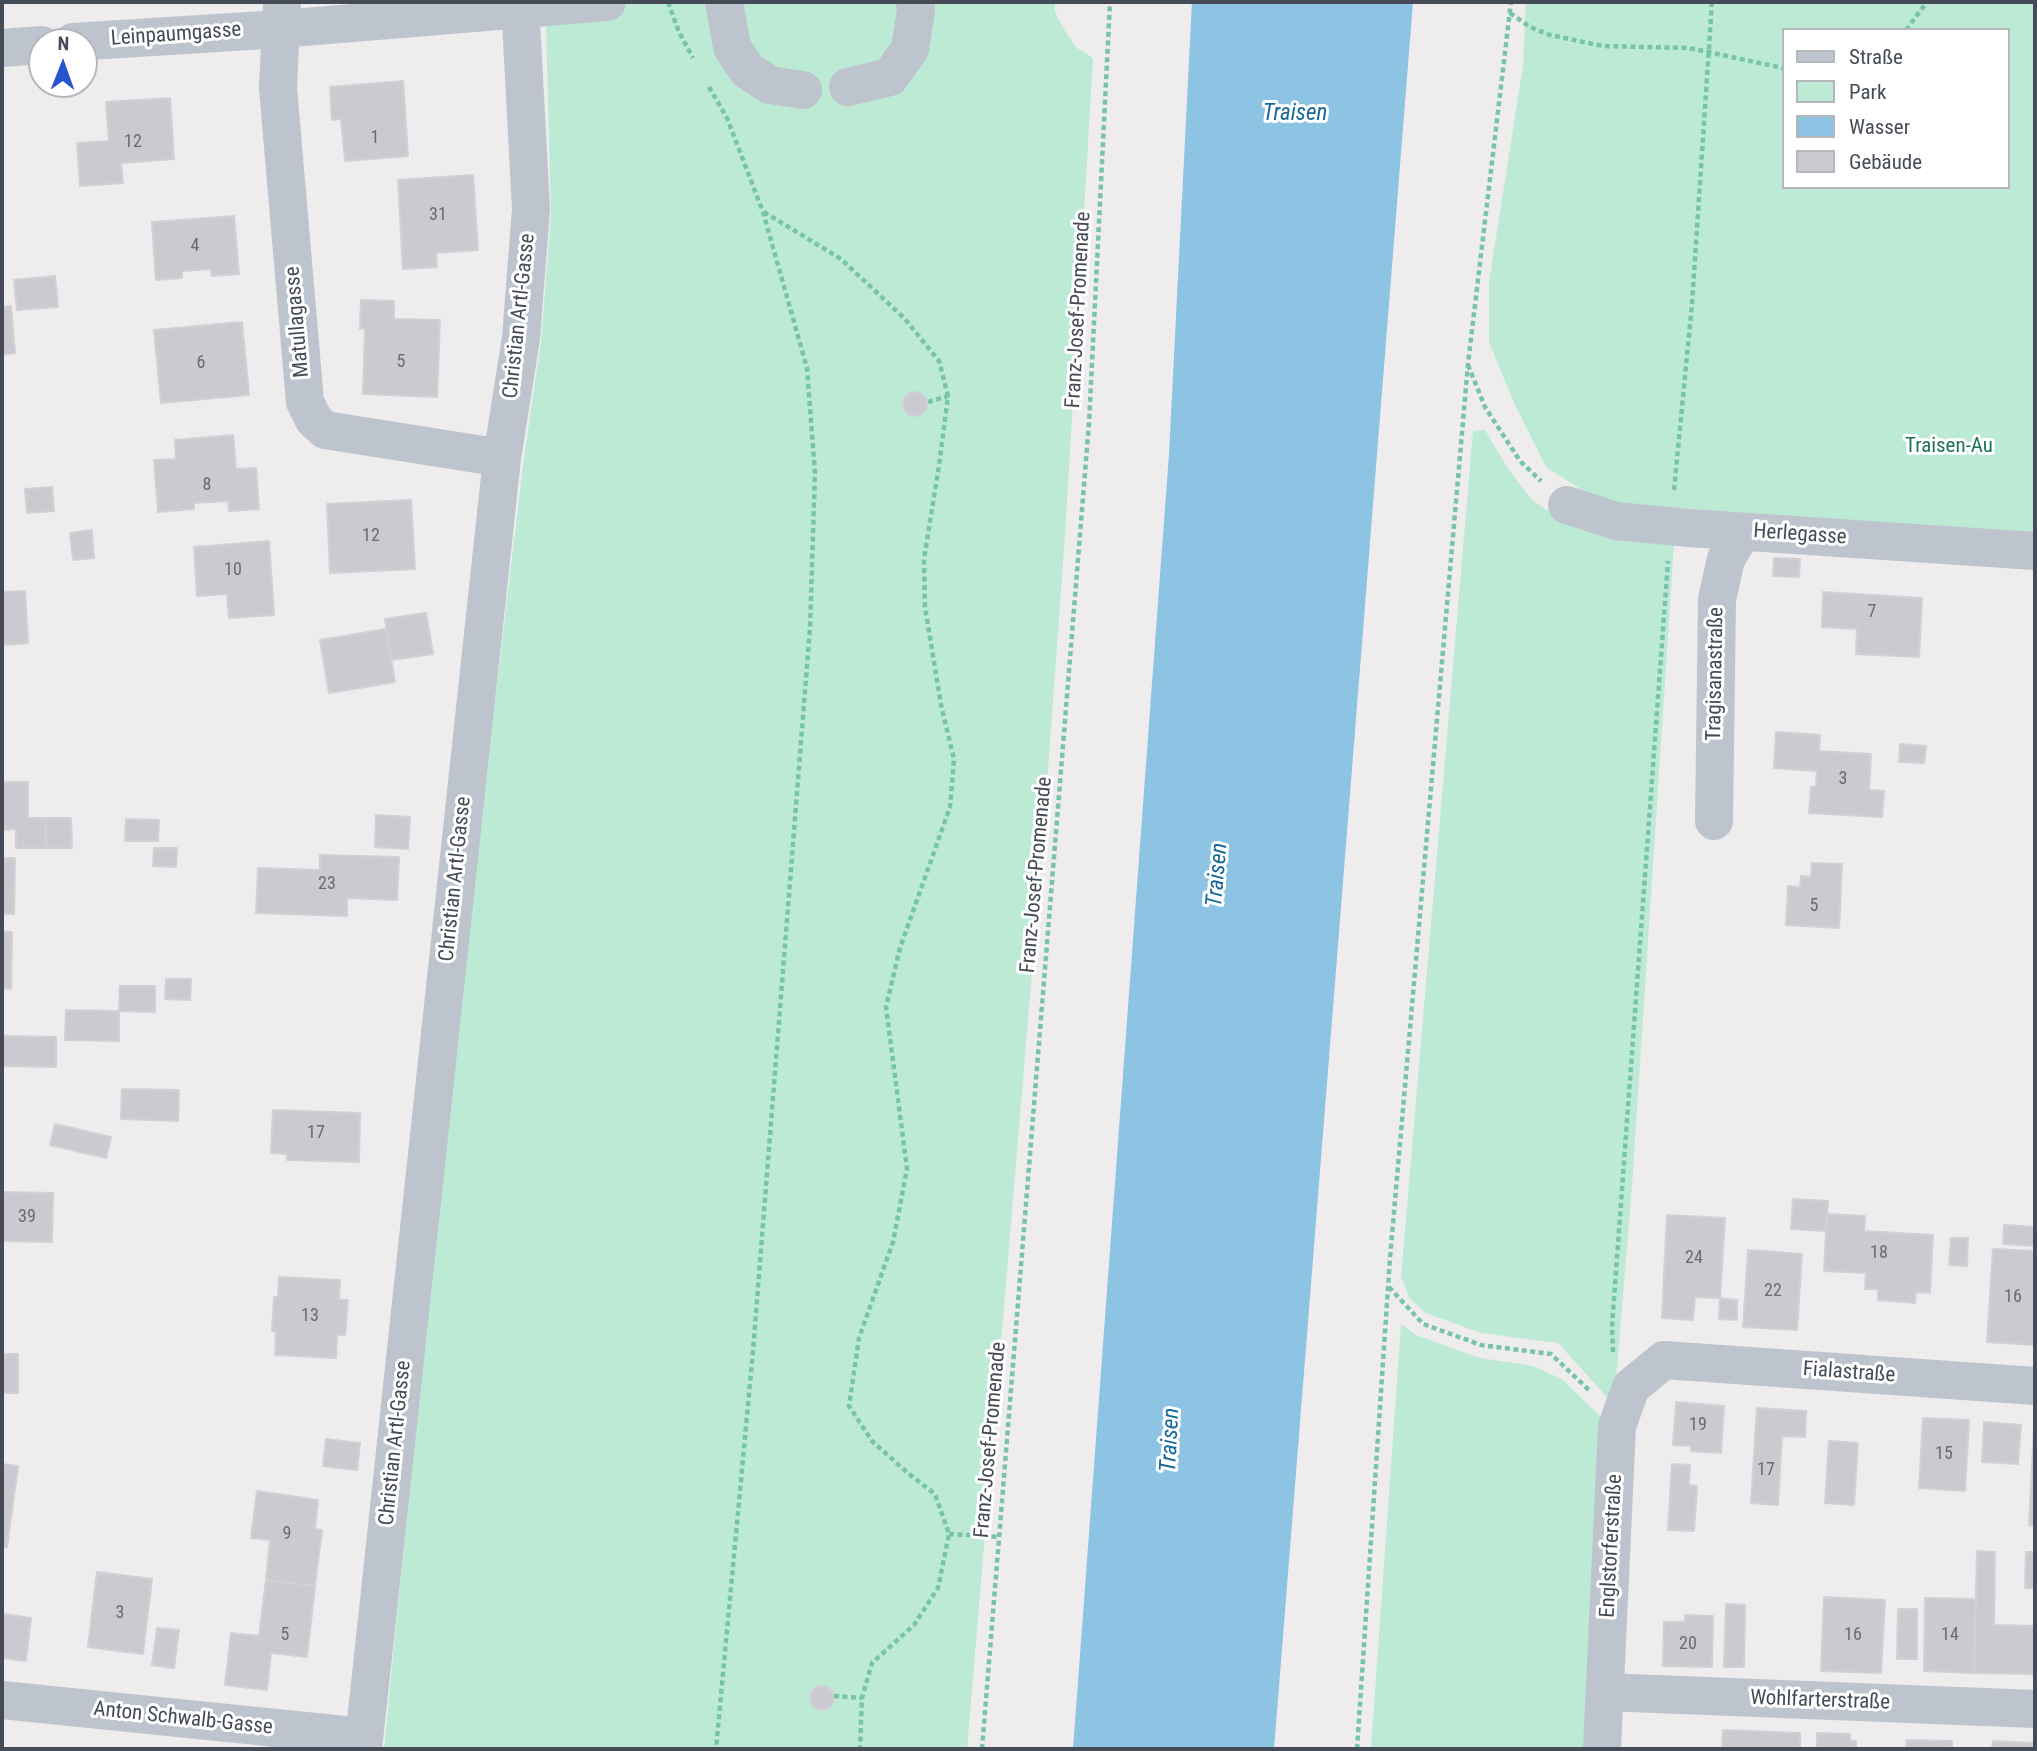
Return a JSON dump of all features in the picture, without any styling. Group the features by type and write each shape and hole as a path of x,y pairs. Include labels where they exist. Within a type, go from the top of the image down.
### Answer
{"street":[{"name":"Leinpaumgasse","path":"98,39 281,15 607,2"},
{"path":"724,2 732,47 747,70 770,85 803,90"},
{"path":"848,87 890,77 910,49 915,2"},
{"name":"Christian Artl-Gasse","path":"364,1743 502,458 521,338 531,209 520,5"},
{"name":"Matullagasse","path":"281,15 278,88 305,402 314,420 325,430 502,458"},
{"path":"2,48 28,45"},
{"name":"Herlegasse","path":"1567,505 1616,521 2035,551"},
{"name":"Tragisanastraße","path":"1713,821 1717,599 1726,559 1742,532"},
{"name":"Englstorferstraße","path":"1601,1749 1617,1426 1631,1387 1664,1360"},
{"name":"Fialastraße","path":"1664,1360 2035,1386"},
{"name":"Wohlfarterstraße","path":"1605,1692 2035,1709"},
{"name":"Anton Schwalb-Gasse","path":"2,1700 364,1743"}],"path":[{"path":"668,2 679,32 697,64"},
{"name":"Franz-Josef-Promenade","path":"982,1749 1089,423 1111,2"},
{"path":"1357,1749 1388,1286 1468,364 1511,2"},
{"path":"1614,1364 1612,1326 1671,526 1692,304 1712,2"},
{"path":"1908,28 1927,2"},
{"path":"1510,13 1530,27 1550,35 1603,46 1689,48 1782,68"},
{"path":"709,86 727,118 763,212 807,368 815,473 810,628 754,1338 716,1749"},
{"path":"763,212 841,259 905,319 939,361 948,396 924,559 925,607 941,705 954,759 950,807 900,948 886,1007 907,1169 893,1242 859,1338 849,1406 872,1441 935,1494 949,1534 938,1588 914,1625 872,1663 862,1698 860,1749"},
{"path":"1468,364 1485,407 1520,461 1567,505"},
{"path":"928,402 948,396"},
{"path":"1388,1286 1423,1324 1481,1345 1551,1354 1583,1384 1617,1426"},
{"path":"949,1534 999,1537"},
{"path":"834,1696 862,1698"}],"green space":[{"path":"563,2 1055,2 1055,12 1065,31 1077,48 1093,58 1065,536 1041,864 967,1749 384,1749 428,1299 471,904 523,465 541,341 551,215 546,22"},
{"name":"Traisen-Au","path":"1526,2 2035,2 2035,536 1675,518 1596,499 1546,467 1514,403 1489,342 1489,282 1523,66"},
{"path":"1485,430 1509,470 1531,499 1564,522 1674,543 1632,1186 1614,1405 1558,1343 1481,1333 1426,1313 1410,1299 1401,1277 1473,431"},
{"path":"1401,1324 1416,1335 1480,1358 1534,1366 1563,1380 1612,1428 1586,1749 1371,1749"}],"water":[{"name":"Traisen","path":"1192,2 1413,2 1274,1749 1073,1749 1169,454"}],"building":[{"path":"403,81 408,156 345,161 341,119 332,120 330,87"},
{"path":"170,98 174,159 121,163 123,183 80,186 77,143 109,141 106,102"},
{"path":"473,175 478,250 436,253 437,267 403,269 398,180"},
{"path":"234,216 239,274 212,276 211,269 182,271 182,278 156,280 152,222"},
{"path":"55,276 58,307 17,310 14,280"},
{"path":"361,300 394,301 394,319 440,320 437,397 363,394 365,329 360,329"},
{"path":"11,306 15,353 2,355 2,307"},
{"path":"242,322 249,395 161,403 154,330"},
{"path":"915,392 924,395 927,404 924,413 915,416 906,413 903,404 906,395"},
{"path":"233,435 236,469 256,468 259,509 229,511 228,501 194,503 194,509 158,512 154,460 176,459 175,440"},
{"path":"52,487 54,511 27,513 25,489"},
{"path":"411,500 415,569 330,573 327,504"},
{"path":"92,530 94,558 73,560 70,533"},
{"path":"269,541 274,615 229,618 227,594 197,596 194,547"},
{"path":"1774,558 1800,559 1799,577 1773,576"},
{"path":"25,591 28,643 2,645 2,592"},
{"path":"1823,592 1922,598 1919,657 1856,654 1857,629 1822,627"},
{"path":"426,613 433,654 391,660 385,619"},
{"path":"386,629 395,682 329,693 320,640"},
{"path":"1776,732 1820,735 1819,751 1871,754 1869,790 1884,791 1882,817 1809,813 1811,787 1816,787 1817,771 1774,768"},
{"path":"1900,744 1926,746 1924,763 1899,762"},
{"path":"2,782 28,782 28,818 46,818 46,848 16,848 16,829 2,830"},
{"path":"376,815 410,817 408,849 375,847"},
{"path":"46,818 71,818 72,848 46,848"},
{"path":"126,819 159,820 158,841 125,841"},
{"path":"154,848 177,848 176,867 153,866"},
{"path":"320,855 399,857 397,900 347,898 347,916 256,913 258,868 320,870"},
{"path":"2,858 15,858 14,914 2,914"},
{"path":"1812,863 1842,864 1839,928 1786,925 1788,886 1800,887 1801,876 1811,877"},
{"path":"2,932 12,932 11,989 2,988"},
{"path":"166,979 191,979 190,1000 165,999"},
{"path":"120,986 155,986 155,1012 119,1011"},
{"path":"66,1010 119,1011 119,1041 65,1040"},
{"path":"2,1036 56,1037 56,1067 2,1066"},
{"path":"122,1089 179,1090 178,1121 121,1119"},
{"path":"273,1110 360,1113 359,1162 287,1160 287,1154 271,1153"},
{"path":"55,1124 111,1137 106,1158 50,1145"},
{"path":"2,1192 53,1193 52,1242 2,1241"},
{"path":"1793,1199 1828,1201 1826,1231 1791,1229"},
{"path":"1827,1214 1865,1216 1864,1231 1933,1235 1930,1293 1916,1292 1915,1303 1878,1300 1878,1289 1865,1289 1866,1273 1824,1271"},
{"path":"1667,1215 1725,1218 1720,1298 1695,1297 1693,1320 1662,1318"},
{"path":"2004,1225 2035,1227 2035,1246 2003,1244"},
{"path":"1951,1238 1968,1238 1967,1266 1949,1265"},
{"path":"1993,1249 2035,1251 2035,1345 1987,1342"},
{"path":"1748,1250 1802,1254 1797,1330 1743,1327"},
{"path":"279,1277 340,1280 339,1300 348,1300 345,1335 337,1335 336,1358 275,1355 276,1331 272,1331 274,1297 278,1297"},
{"path":"1720,1298 1737,1300 1737,1320 1719,1319"},
{"path":"2,1354 18,1354 18,1393 2,1393"},
{"path":"1676,1402 1724,1406 1721,1453 1691,1451 1691,1446 1673,1445"},
{"path":"1757,1408 1806,1411 1805,1437 1782,1436 1778,1505 1751,1503"},
{"path":"1923,1418 1969,1420 1965,1491 1919,1488"},
{"path":"1984,1422 2021,1425 2018,1464 1982,1462"},
{"path":"2035,1427 2035,1526 2029,1525"},
{"path":"326,1439 360,1443 357,1470 323,1466"},
{"path":"1829,1441 1858,1443 1854,1505 1825,1503"},
{"path":"2,1464 18,1466 7,1547 2,1546"},
{"path":"1672,1464 1690,1465 1689,1485 1697,1486 1694,1531 1668,1530"},
{"path":"257,1491 318,1500 315,1529 322,1530 315,1586 266,1580 270,1540 251,1538"},
{"path":"1977,1551 1995,1552 1994,1625 2035,1626 2035,1674 1974,1673"},
{"path":"2026,1552 2035,1552 2035,1588 2025,1588"},
{"path":"97,1572 152,1579 143,1654 88,1647"},
{"path":"266,1580 315,1586 307,1657 271,1653 267,1690 225,1685 231,1633 259,1636"},
{"path":"1824,1597 1885,1600 1881,1673 1821,1671"},
{"path":"1925,1598 1976,1599 1974,1673 1924,1671"},
{"path":"1726,1604 1745,1605 1744,1667 1724,1667"},
{"path":"1898,1609 1917,1609 1917,1659 1897,1659"},
{"path":"3,1614 31,1618 26,1661 2,1658"},
{"path":"1685,1615 1713,1616 1712,1667 1663,1666 1664,1622 1685,1622"},
{"path":"157,1628 179,1630 174,1668 152,1665"},
{"path":"822,1686 831,1689 834,1698 831,1707 822,1710 813,1707 810,1698 813,1689"},
{"path":"1723,1730 1800,1733 1800,1749 1722,1749"},
{"path":"1817,1733 1850,1734 1850,1741 1856,1741 1856,1749 1817,1749"},
{"path":"1907,1740 1952,1741 1952,1749 1906,1749"},
{"path":"1993,1741 2035,1743 2035,1749 1992,1749"}]}
